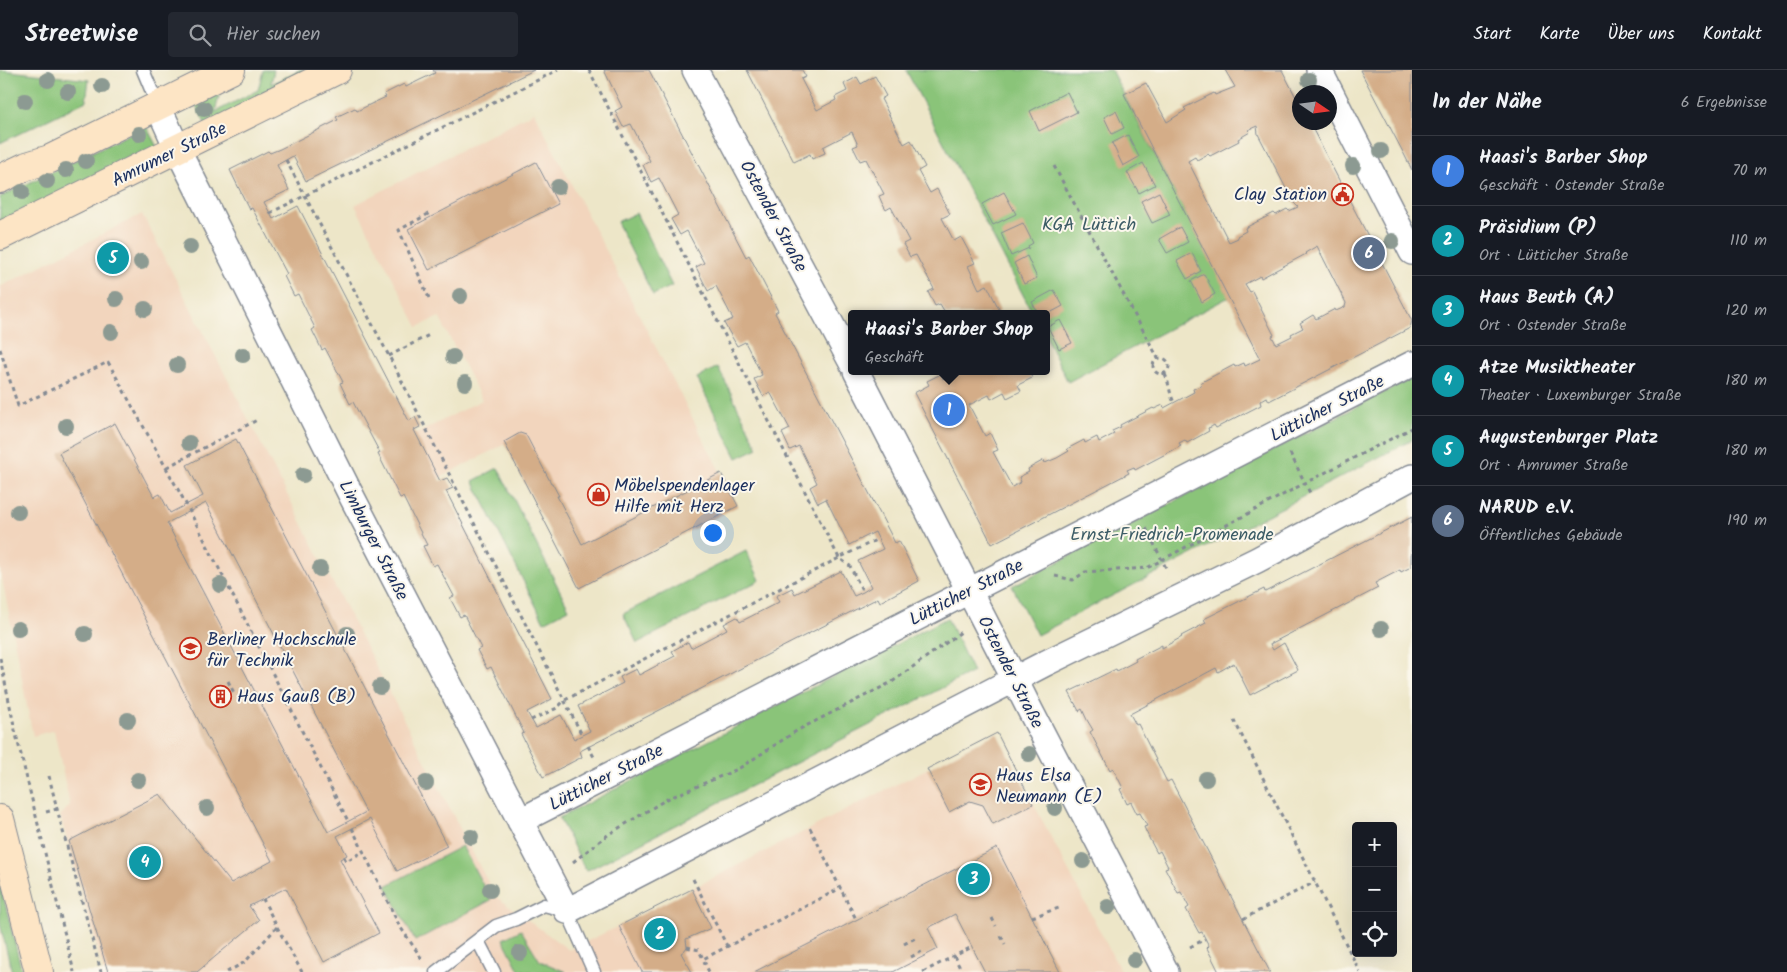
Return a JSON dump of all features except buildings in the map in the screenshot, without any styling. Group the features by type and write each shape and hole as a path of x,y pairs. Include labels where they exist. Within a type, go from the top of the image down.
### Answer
{"main road":[{"path":"0,179 27,166 50,159 230,70"},
{"name":"Amrumer Straße","path":"0,236 178,150 337,70"},
{"path":"0,819 39,972"}],"street":[{"name":"Ostender Straße","path":"695,70 848,356"},
{"path":"1319,70 1412,252"},
{"name":"Limburger Straße","path":"158,106 178,150 353,499 567,911"},
{"name":"Lütticher Straße","path":"520,821 1412,364"},
{"name":"Ostender Straße","path":"858,375 1166,972"},
{"path":"567,911 1054,659 1257,560 1412,477"}],"lane":[{"path":"143,70 158,106"},
{"path":"436,972 496,926 516,919 544,905 567,911"},
{"name":"Limburger Straße","path":"567,911 594,972"},
{"path":"478,941 494,972"}],"path":[{"path":"270,213 558,70"},
{"path":"589,70 839,558 850,566 863,592"},
{"path":"286,160 389,356 582,735"},
{"path":"1054,166 1158,358"},
{"path":"429,298 399,230 430,213"},
{"path":"389,356 429,335"},
{"path":"0,349 18,406 108,362 167,467 348,821"},
{"path":"1158,358 1164,358 1168,361 1170,367 1164,374 1155,372 1153,366 1158,358"},
{"path":"1164,374 1170,385 1170,395 1175,404"},
{"path":"167,467 257,420"},
{"path":"1048,574 1073,580 1085,572 1147,568 1412,428"},
{"path":"1290,452 1310,493"},
{"path":"1145,527 1166,568"},
{"path":"531,720 557,708 565,700 878,539"},
{"path":"573,862 609,834 667,799 738,769 798,730 892,682 961,632"},
{"path":"0,658 15,730 74,972"},
{"path":"1234,720 1360,972"},
{"path":"588,746 595,760"},
{"path":"49,776 101,972"},
{"path":"46,812 57,809"},
{"path":"352,828 399,925 425,964"},
{"path":"810,828 856,920"},
{"path":"344,857 346,861 363,852"},
{"path":"693,878 727,946"},
{"path":"1243,919 1315,882"},
{"path":"702,959 841,888"},
{"path":"263,899 302,972"},
{"path":"1032,917 1059,908"},
{"path":"992,918 996,926"},
{"path":"227,972 245,962 277,927"},
{"path":"1001,936 1005,944"},
{"path":"904,944 917,937"},
{"path":"1190,946 1205,939"},
{"path":"687,947 699,950 709,972"},
{"path":"923,972 972,947"},
{"path":"911,957 924,950"},
{"path":"954,956 962,972"}],"shaded area":[{"path":"534,112 738,506 579,588 505,444 399,499 376,455 482,400 439,317 418,327 355,205"},
{"name":"Berliner Hochschule für Technik","path":"142,214 495,896 569,950 997,733 1121,972 104,972 60,815 70,806 54,730 33,736 0,568 0,287"}],"green space":[{"path":"0,70 89,80 86,101 0,143"},
{"path":"263,70 274,70 271,84 300,70 323,70 207,127 194,102 221,89 215,112 258,90"},
{"name":"KGA Lüttich","path":"906,70 1111,70 1229,297 1068,382 1050,346 1050,310 1031,310"},
{"path":"146,126 157,147 0,229 0,197"},
{"path":"636,213 672,286 653,295 617,222"},
{"path":"718,367 758,448 737,458 697,378"},
{"name":"Ernst-Friedrich-Promenade","path":"1412,378 1412,440 1037,635 1012,586"},
{"path":"498,468 569,609 544,622 473,481"},
{"path":"746,551 760,580 637,643 623,614"},
{"path":"947,618 973,672 586,871 559,818"},
{"path":"462,846 491,900 415,941 386,886"},
{"path":"0,883 22,972 12,972 0,924"},
{"path":"521,930 540,961 566,972 525,972 524,970 520,972 503,939"}],"place":[{"name":"Clay Station","path":"1343,194"},
{"name":"NARUD e.V.","path":"1369,253"},
{"name":"Augustenburger Platz","path":"113,258"},
{"name":"Haasi's Barber Shop","path":"949,410"},
{"name":"Möbelspendenlager Hilfe mit Herz","path":"598,495"},
{"name":"Berliner Hochschule für Technik","path":"191,649"},
{"name":"Haus Gauß (B)","path":"221,696"},
{"name":"Haus Elsa Neumann (E)","path":"980,785"},
{"name":"Atze Musiktheater","path":"145,862"},
{"name":"Haus Beuth (A)","path":"974,879"},
{"name":"Präsidium (P)","path":"660,934"}]}
